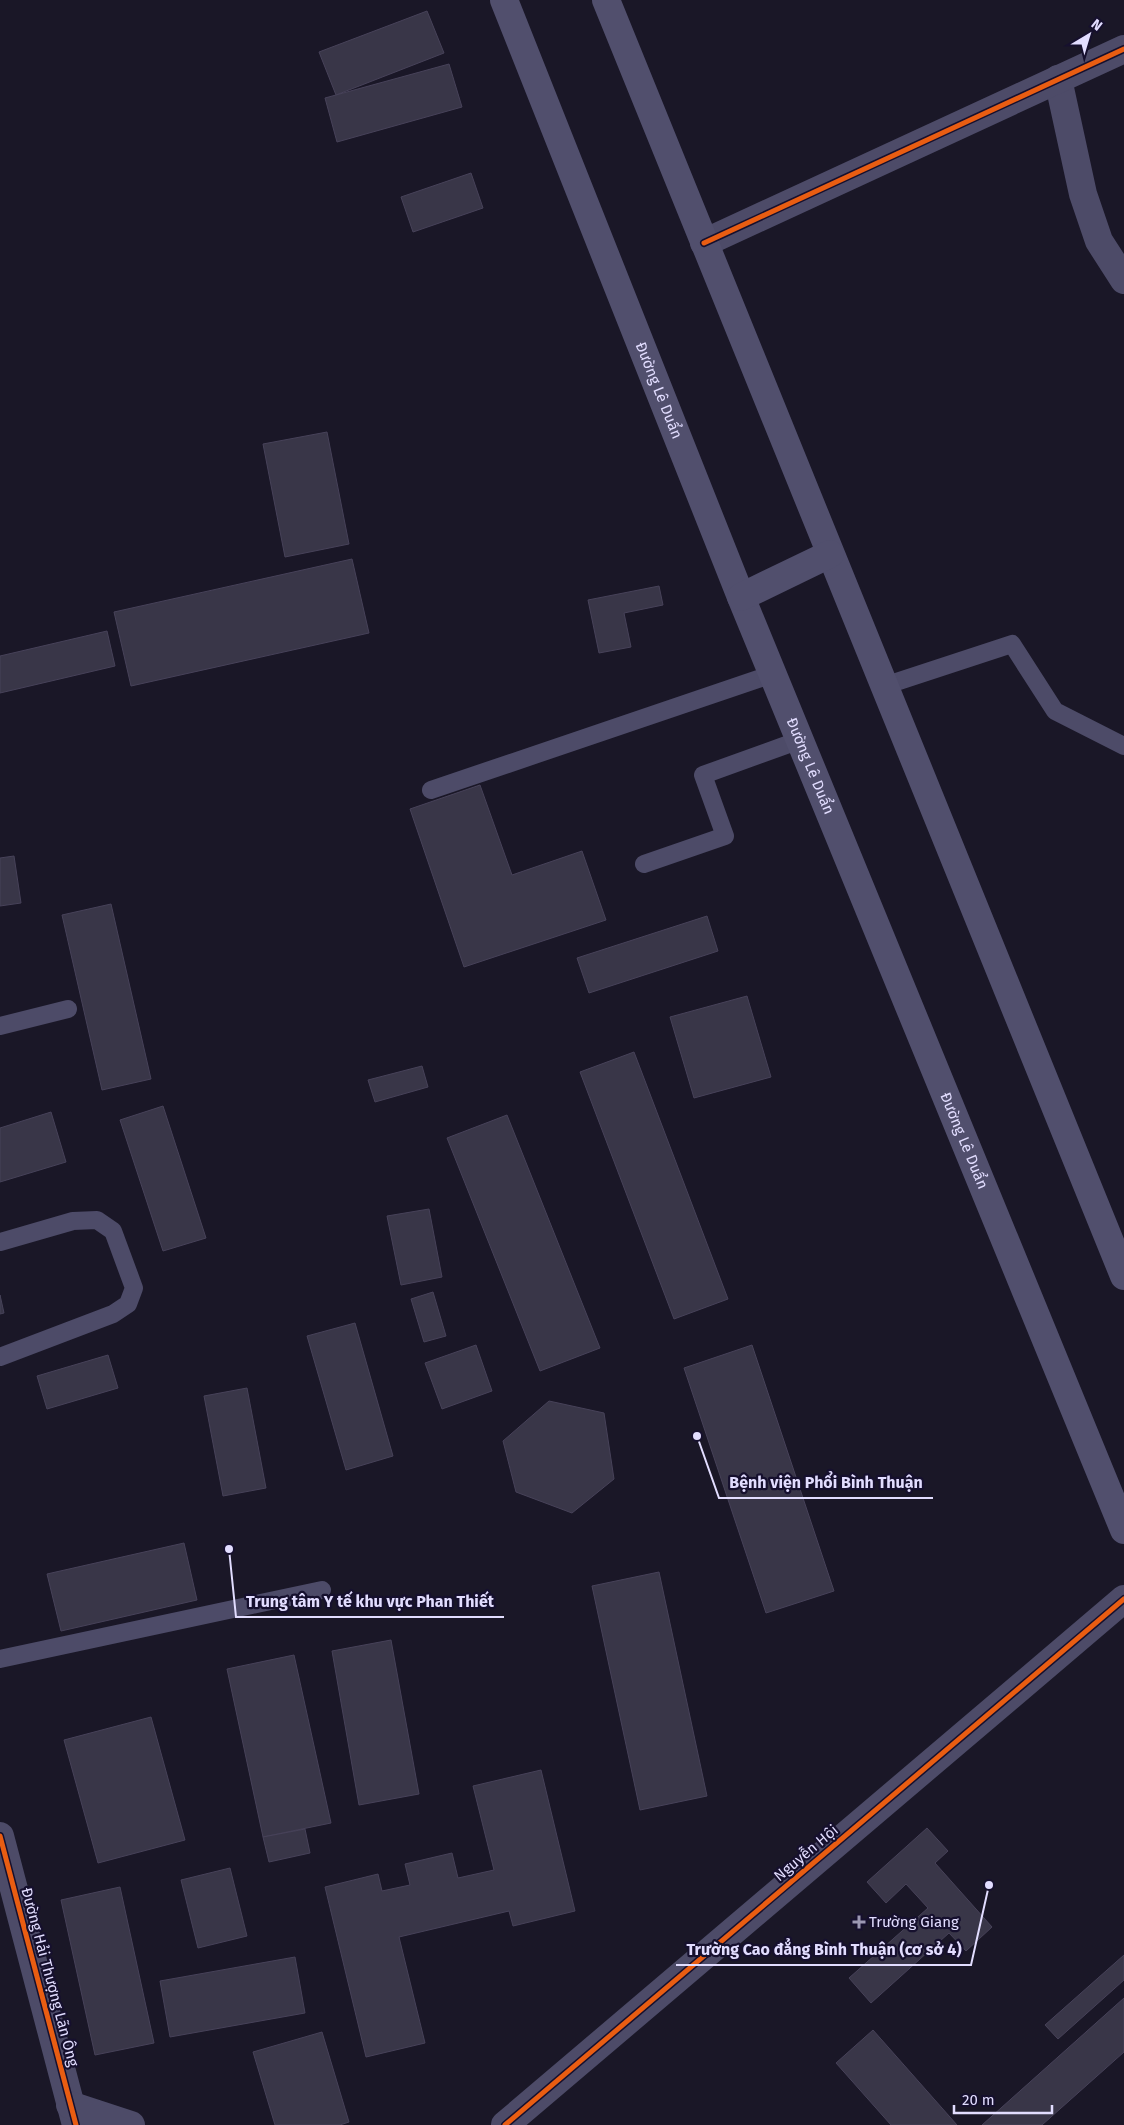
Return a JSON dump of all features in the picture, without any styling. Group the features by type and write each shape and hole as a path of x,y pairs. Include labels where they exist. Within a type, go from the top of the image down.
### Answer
{"main road":[{"name":"Đường Lê Duẩn","path":"504,0 773,674 1124,1530"},
{"path":"606,0 1124,1276"},
{"path":"742,596 830,554"}],"street":[{"path":"704,243 1124,48"},
{"path":"1058,78 1084,194 1099,241 1124,280"},
{"name":"Nguyễn Hội","path":"505,2125 1124,1600"},
{"name":"Đường Hải Thượng Lãn Ông","path":"0,1836 73,2115 131,2125"}],"lane":[{"path":"884,686 1012,644 1055,711 1124,746"},
{"path":"431,790 773,674"},
{"path":"644,864 725,836 703,775 800,740"},
{"path":"0,1026 68,1009"},
{"path":"0,1242 73,1221 97,1220 113,1231 134,1288 128,1304 113,1314 0,1357"},
{"path":"0,1659 322,1590"}],"building":[{"path":"427,11 444,53 336,95 319,52"},
{"path":"449,64 462,107 337,142 325,98"},
{"path":"471,173 483,208 413,232 401,197"},
{"path":"327,432 349,544 285,557 263,444"},
{"path":"352,559 369,633 131,686 114,612"},
{"path":"659,586 663,605 624,613 631,647 599,653 588,600"},
{"path":"107,631 115,666 0,693 0,656"},
{"path":"480,785 512,875 582,851 606,920 464,967 410,809"},
{"path":"14,856 21,903 0,906 0,858"},
{"path":"111,904 151,1079 102,1090 62,915"},
{"path":"707,916 718,951 589,993 577,958"},
{"path":"747,996 771,1077 694,1098 670,1017"},
{"path":"634,1052 728,1299 674,1319 580,1072"},
{"path":"422,1066 428,1087 375,1102 368,1080"},
{"path":"163,1106 206,1238 163,1251 120,1120"},
{"path":"51,1112 66,1162 0,1182 0,1128"},
{"path":"507,1115 600,1348 540,1371 447,1138"},
{"path":"429,1209 442,1277 401,1285 387,1216"},
{"path":"433,1292 446,1336 424,1342 411,1299"},
{"path":"0,1295 4,1313 0,1314"},
{"path":"355,1323 393,1456 346,1470 307,1336"},
{"path":"476,1345 492,1391 442,1409 425,1363"},
{"path":"752,1345 834,1591 766,1613 684,1368"},
{"path":"108,1355 118,1388 47,1409 37,1376"},
{"path":"247,1388 266,1488 223,1496 204,1396"},
{"path":"549,1401 604,1413 614,1479 572,1513 516,1492 503,1441"},
{"path":"184,1543 197,1600 61,1631 47,1574"},
{"path":"659,1572 707,1796 640,1810 592,1586"},
{"path":"391,1640 419,1794 359,1805 332,1651"},
{"path":"294,1655 331,1823 263,1837 227,1669"},
{"path":"151,1717 185,1840 98,1863 64,1740"},
{"path":"541,1770 575,1911 513,1926 509,1911 399,1937 425,2043 366,2057 325,1887 378,1874 382,1891 410,1885 405,1864 452,1853 458,1878 494,1870 473,1786"},
{"path":"927,1828 948,1851 935,1863 992,1927 966,1951 949,1933 871,2003 849,1978 928,1908 906,1884 886,1903 867,1882"},
{"path":"305,1829 310,1853 269,1862 263,1837"},
{"path":"230,1868 247,1936 198,1948 181,1880"},
{"path":"120,1887 154,2043 95,2055 61,1900"},
{"path":"1124,1955 1124,1980 1058,2039 1045,2025"},
{"path":"295,1957 305,2013 170,2037 160,1981"},
{"path":"1124,1998 1124,2052 1042,2125 982,2125"},
{"path":"873,2030 957,2125 891,2125 836,2063"},
{"path":"322,2032 349,2122 340,2125 275,2125 253,2052"}],"cycle path":[{"path":"704,243 1124,49"},
{"path":"505,2125 1124,1599"},
{"path":"0,1836 76,2125"}],"place":[{"name":"Bệnh viện Phổi Bình Thuận","path":"697,1436"},
{"name":"Trung tâm Y tế khu vực Phan Thiết","path":"229,1549"},
{"name":"Trường Cao đẳng Bình Thuận (cơ sở 4)","path":"989,1885"},
{"name":"Trường Giang","path":"859,1922"}]}
